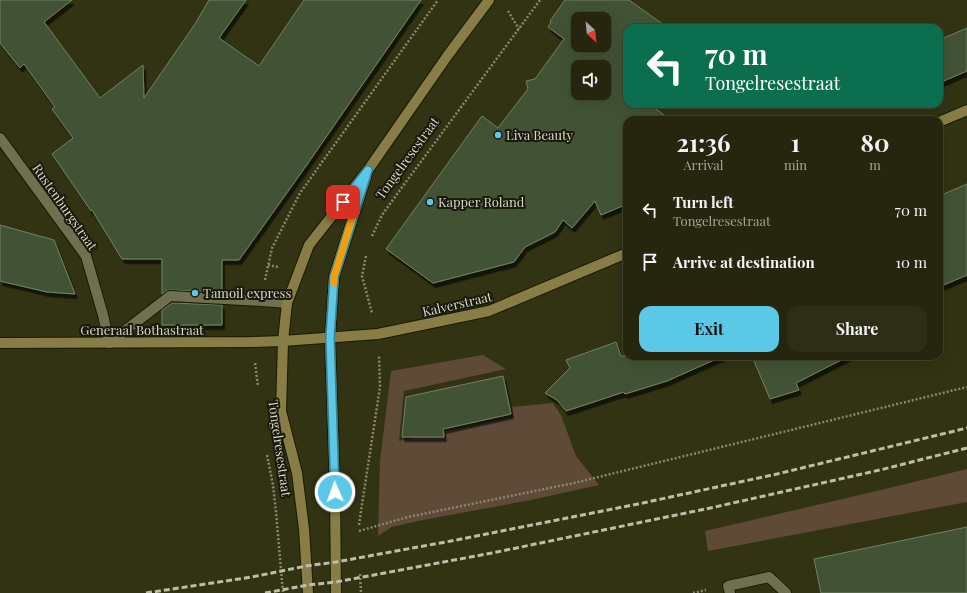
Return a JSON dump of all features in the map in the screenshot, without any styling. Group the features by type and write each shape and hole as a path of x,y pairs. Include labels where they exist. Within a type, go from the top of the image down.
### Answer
{"main road":[{"name":"Tongelresestraat","path":"308,593 304,529 298,473 281,410 283,341 287,303 309,245 368,170 448,55 489,0"},
{"path":"943,120 967,110"},
{"name":"Tongelresestraat","path":"336,593 335,492 330,338 334,277 368,170"},
{"name":"Kalverstraat","path":"283,341 378,334 489,311 623,255"},
{"name":"Generaal Bothastraat","path":"0,343 283,341"}],"street":[{"name":"Rustenburgstraat","path":"0,138 86,256 103,315 109,343"},
{"path":"109,343 170,296 287,303"},
{"path":"729,589 769,577 786,593"}],"path":[{"path":"261,301 272,248 300,194 438,0"},
{"name":"Tongelresestraat","path":"371,239 382,215 540,0"},
{"path":"504,6 519,29"},
{"path":"359,538 361,511 380,387 378,334 362,276 367,253"},
{"name":"Tongelresestraat","path":"252,342 258,387"},
{"path":"359,531 408,517 581,481 967,387"},
{"name":"Tongelresestraat","path":"267,454 273,485 284,593"},
{"path":"360,571 361,593"}],"shaded area":[{"path":"483,355 506,369 404,391 399,441 513,417 512,407 553,403 561,415 576,456 599,485 392,527 378,536 380,461 391,371"},
{"path":"967,469 967,502 708,551 705,531"}],"building":[{"path":"0,0 72,0 44,22 100,98 143,65 144,98 195,24 209,0 246,0 219,38 259,66 304,0 421,0 239,260 222,260 222,292 170,290 162,294 162,259 122,259 92,210 91,211 52,154 73,138 52,109 55,107 24,64 20,68 0,43"},
{"path":"565,0 629,0 662,24 623,24 623,108 654,108 666,116 623,116 623,206 601,215 595,201 572,228 563,220 555,232 525,247 514,262 433,283 386,249 482,116 498,128 528,89 526,81 535,79 564,39 548,27 551,22 550,21"},
{"path":"967,28 967,71 943,81 943,38"},
{"path":"967,184 967,275 943,285 943,194"},
{"path":"0,225 54,240 75,294 47,292 0,281"},
{"path":"172,303 222,305 222,325 162,325 162,310"},
{"path":"616,342 621,356 623,356 623,360 714,360 667,381 625,394 624,392 566,411 557,400 545,393 570,368 566,360"},
{"path":"754,360 841,360 796,383 799,390 770,399"},
{"path":"503,376 511,414 443,429 444,437 402,437 406,397"},
{"path":"967,527 967,593 821,593 814,559"}],"railway":[{"path":"146,593 252,577 306,566 336,562 638,504 777,474 967,428"},
{"path":"265,593 308,585 336,582 492,553 715,507 880,470 967,448"}],"slow traffic":[{"path":"334,283 334,277 354,212"}],"place":[{"name":"Liva Beauty","path":"498,135"},
{"name":"Kapper Roland","path":"430,202"},
{"name":"Tamoil express","path":"195,293"}],"route":[{"path":"335,492 330,338 334,277 368,170 343,202"}]}
